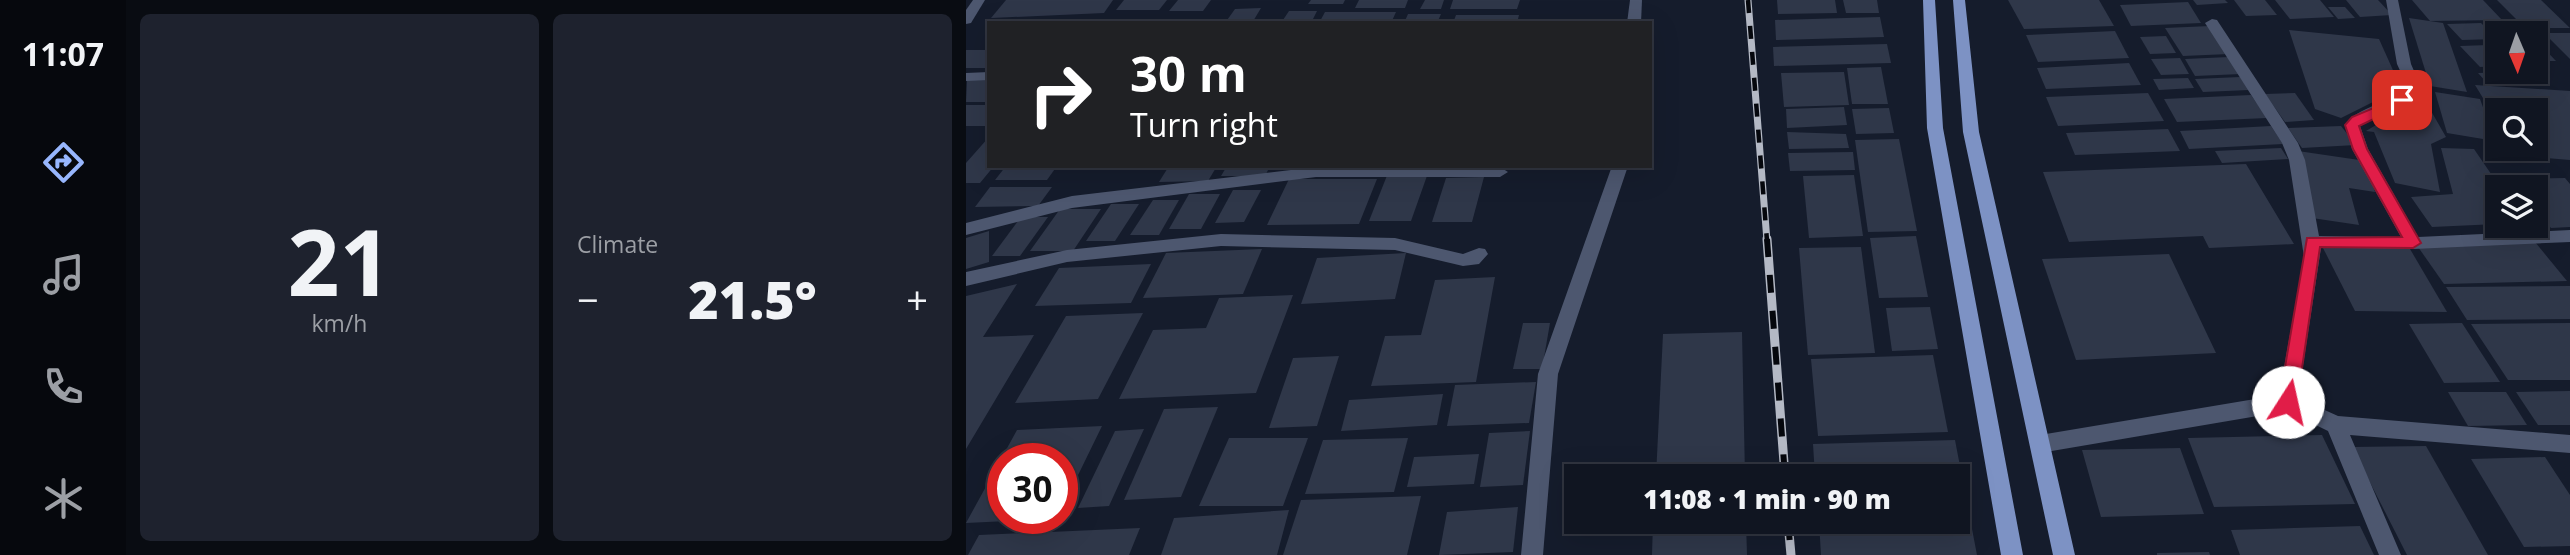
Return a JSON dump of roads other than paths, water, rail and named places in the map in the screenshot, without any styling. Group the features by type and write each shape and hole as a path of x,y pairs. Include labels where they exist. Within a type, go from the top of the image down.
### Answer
{"main road":[{"path":"1928,0 1934,128 2012,555"},
{"path":"1959,0 1971,132 2064,555"}],"street":[{"path":"966,20 979,0"},
{"path":"1634,21 1636,0"},
{"path":"2392,0 2404,64 2414,87 2402,100 2357,120 2352,125 2360,149 2413,243"},
{"path":"2212,23 2290,143 2297,160 2313,257 2288,402"},
{"path":"966,77 987,76"},
{"path":"1532,555 1548,374 1619,168"},
{"path":"966,229 1072,202 1316,172 1500,172"},
{"path":"2312,242 2413,243 2570,236"},
{"path":"966,279 1067,256 1221,240 1395,244 1463,260 1473,259 1479,254"},
{"path":"2040,444 2288,402 2336,425 2570,444"},
{"path":"2336,425 2390,555"}],"railway":[{"path":"1748,0 1767,241"},
{"path":"1767,239 1784,464"},
{"path":"1789,534 1791,555"}]}
